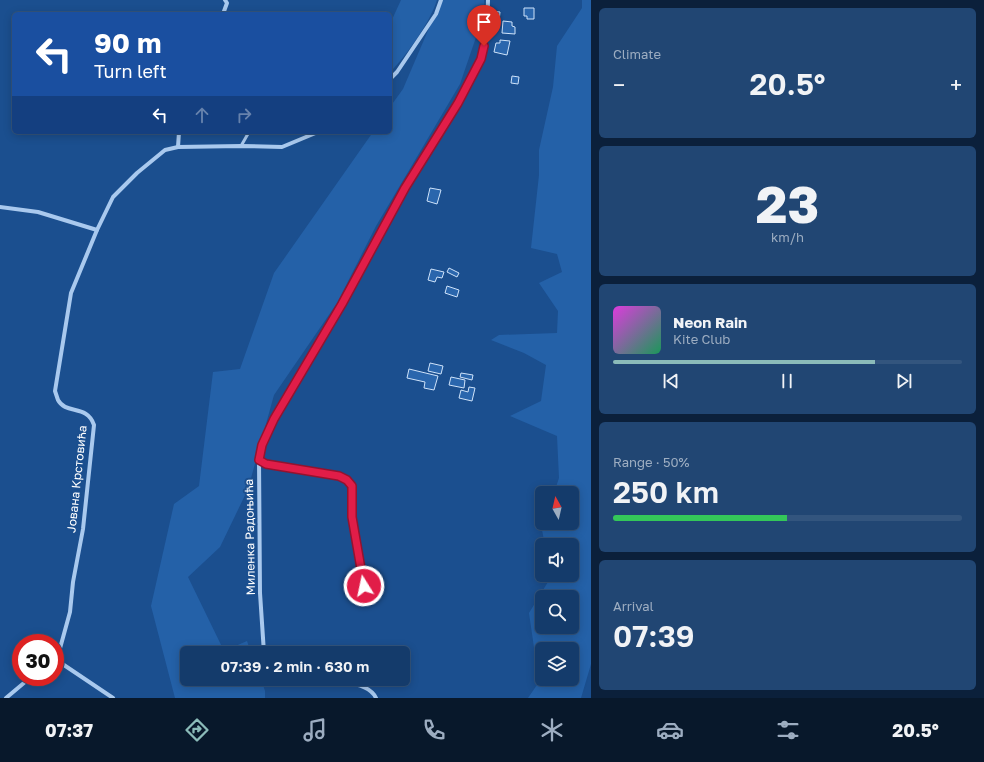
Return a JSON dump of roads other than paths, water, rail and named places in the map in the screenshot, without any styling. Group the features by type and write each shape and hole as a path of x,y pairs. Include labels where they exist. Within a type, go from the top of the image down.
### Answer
{"street":[{"path":"224,12 227,3 225,0"},
{"path":"392,77 397,72 436,14 441,0"},
{"name":"Миленка Радоњића","path":"264,646 260,593 259,460 262,445 274,419 342,304 405,188 458,103 481,59 487,33 488,0"},
{"path":"178,147 179,134"},
{"name":"Јована Крстовића","path":"64,634 70,612 73,582 84,515 94,425 88,414 68,408 59,402 55,391 71,293 97,230 113,197 137,173 165,150 178,147 282,147 313,134"},
{"path":"0,206 38,212 97,230"},
{"path":"259,460 266,464 339,476 350,483 352,486 352,517 364,586"},
{"name":"Јована Крстовића","path":"64,665 113,698"},
{"path":"6,698 20,686"},
{"path":"362,686 374,693 376,698"}],"lane":[{"path":"241,146 248,134"}]}
